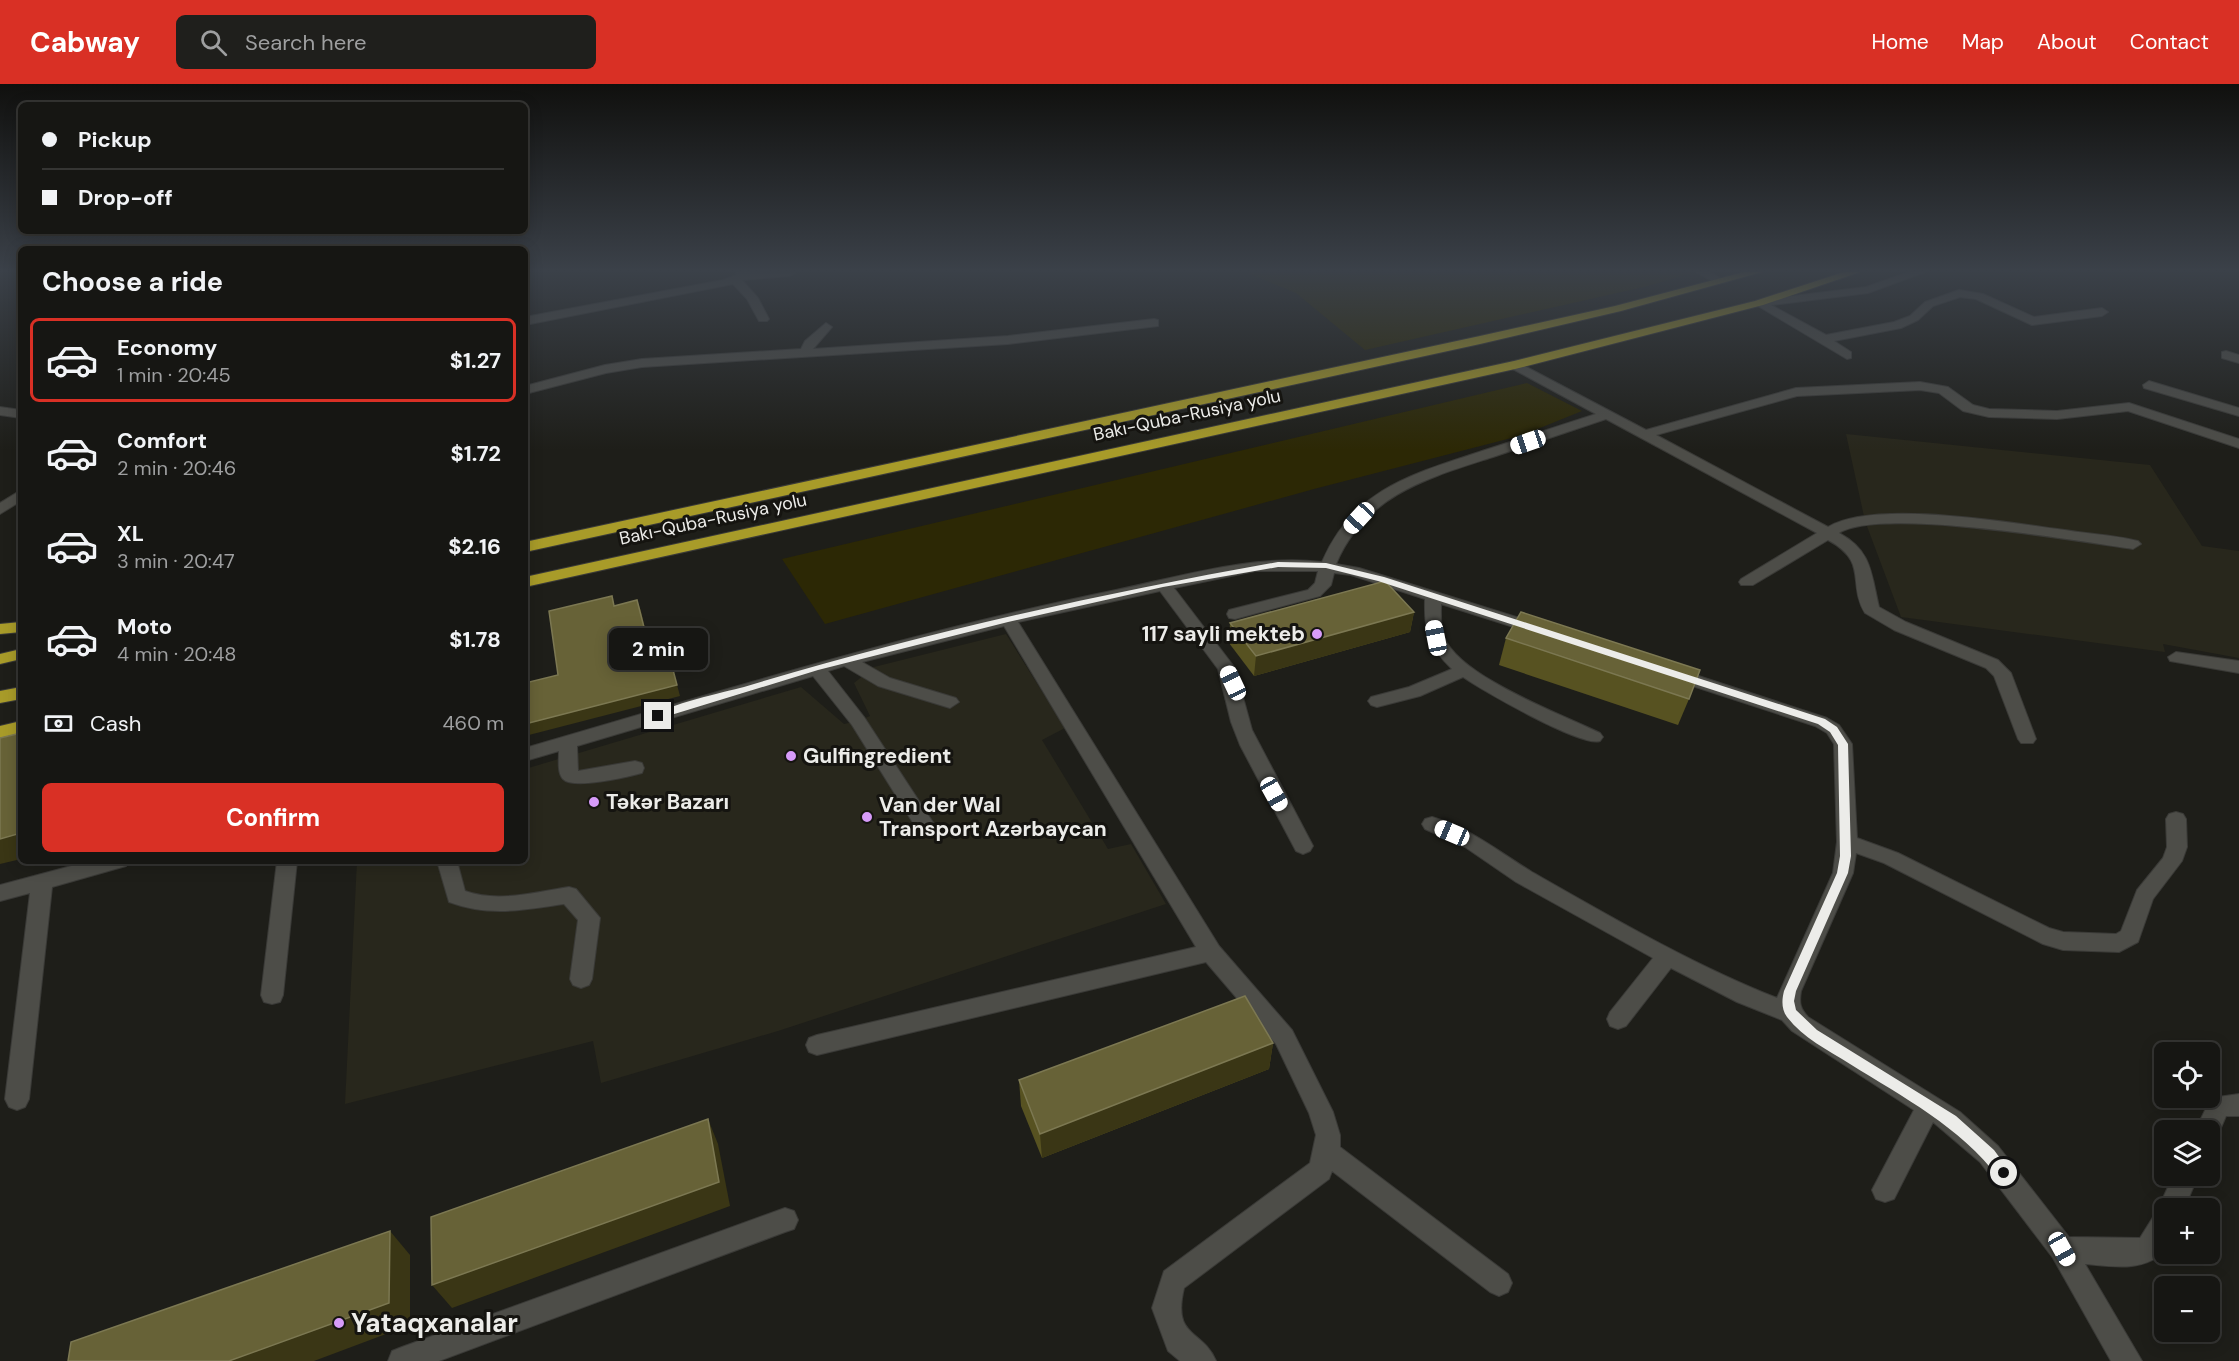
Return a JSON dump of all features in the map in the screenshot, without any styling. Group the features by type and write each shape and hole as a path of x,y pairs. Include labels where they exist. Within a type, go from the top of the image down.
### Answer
{"highway":[{"name":"Bakı-Quba-Rusiya yolu","path":"528,546 1515,332"},
{"name":"Bakı-Quba-Rusiya yolu","path":"528,581 1515,365 1646,332"},
{"path":"528,586 602,565"},
{"path":"0,629 18,627"},
{"path":"0,659 18,655"},
{"path":"0,698 18,694"},
{"path":"0,732 18,728"}],"street":[{"path":"806,351 809,344 821,332"},
{"path":"528,389 620,365 806,351 1008,340 1080,332"},
{"path":"1811,332 1847,355"},
{"path":"1824,339 1860,332"},
{"path":"2226,355 2239,359"},
{"path":"1515,365 1846,543 1860,558 1871,609 1900,626 1992,664 2002,672 2027,739"},
{"path":"2149,385 2239,411"},
{"path":"1646,434 1796,392 1920,386 1943,390 1968,408 1989,413 2057,415 2129,406 2239,444"},
{"path":"0,411 18,412"},
{"path":"1235,614 1314,592 1323,585 1326,566 1345,532 1395,488 1412,479 1606,415"},
{"path":"0,510 18,496"},
{"path":"1746,582 1828,532 1840,526 1865,521 1941,521 2133,544"},
{"path":"528,754 846,660 1008,619 1255,566 1278,564 1326,566 1353,570 1559,637"},
{"path":"1163,585 1226,668 1233,683 1243,730 1264,777 1303,846"},
{"path":"1433,596 1432,619 1436,638 1462,671 1594,737"},
{"path":"1008,619 1211,952 1284,1037 1321,1112 1328,1135 1327,1152 1320,1171 1307,1183 1173,1280 1166,1308 1178,1341 1202,1361"},
{"path":"2176,657 2239,668"},
{"path":"846,660 884,682 950,702"},
{"path":"816,668 858,721 927,829"},
{"path":"1661,670 1821,722 1833,729 1843,744 1846,842 1843,873 1790,991 1788,1001 1790,1013"},
{"path":"1377,701 1414,692 1462,671"},
{"path":"568,743 569,774 575,778 635,768"},
{"path":"1846,842 1892,858 2043,935 2063,941 2119,943 2130,936 2144,896 2172,861 2177,847 2176,819"},
{"path":"1432,824 1472,842 1523,876 1668,956 1745,995 1790,1013 1813,1034 1929,1106 1969,1134 1989,1154 2062,1249 2123,1360"},
{"path":"0,893 108,864"},
{"path":"272,995 286,864"},
{"path":"448,864 456,896 469,902 499,905 569,895 589,918 581,979"},
{"path":"17,1099 42,882"},
{"path":"816,1045 1211,952"},
{"path":"1618,1018 1668,956"},
{"path":"2212,1120 2219,1106 2239,1105"},
{"path":"1885,1190 1929,1106"},
{"path":"1327,1152 1499,1283"},
{"path":"402,1361 785,1220"},
{"path":"2062,1249 2122,1252 2146,1250 2154,1242"}],"shaded area":[{"path":"1343,332 1446,332 1365,350"},
{"path":"1527,383 1582,411 1523,435 1314,489 825,624 782,559"},
{"path":"1846,434 2150,465 2202,546 2239,551 2239,658 2163,644 2165,652 1901,617 1865,521"},
{"path":"1006,634 1065,728 1042,740 1108,849 1131,844 1166,904 778,1031 601,1083 593,1041 345,1104 357,864 528,864 528,768 801,687 844,724 858,721 870,716 854,683 874,667"}],"building":[{"path":"1385,581 1414,612 1256,656 1230,623"},
{"path":"612,596 614,606 637,600 646,635 654,633 659,653 668,651 677,685 528,723 528,682 558,675 549,611"},
{"path":"1521,612 1700,670 1689,699 1506,638"},
{"path":"18,734 18,834 0,839 0,738"},
{"path":"1245,996 1273,1043 1040,1134 1019,1080"},
{"path":"708,1119 719,1182 432,1285 431,1217"},
{"path":"390,1231 389,1303 229,1361 68,1361 71,1342"}],"place":[{"name":"117 sayli mekteb","path":"1317,634"},
{"name":"Gulfingredient","path":"791,756"},
{"name":"Təkər Bazarı","path":"594,802"},
{"name":"Van der Wal Transport Azərbaycan","path":"867,817"},
{"name":"Yataqxanalar","path":"339,1323"}],"route":[{"path":"658,716 816,668 1008,619 1255,566 1278,564 1326,566 1353,570 1821,722 1833,729 1843,744 1846,856 1843,873 1790,991 1788,1001 1790,1013 1813,1034 1951,1120 1989,1154 2004,1173"}]}
